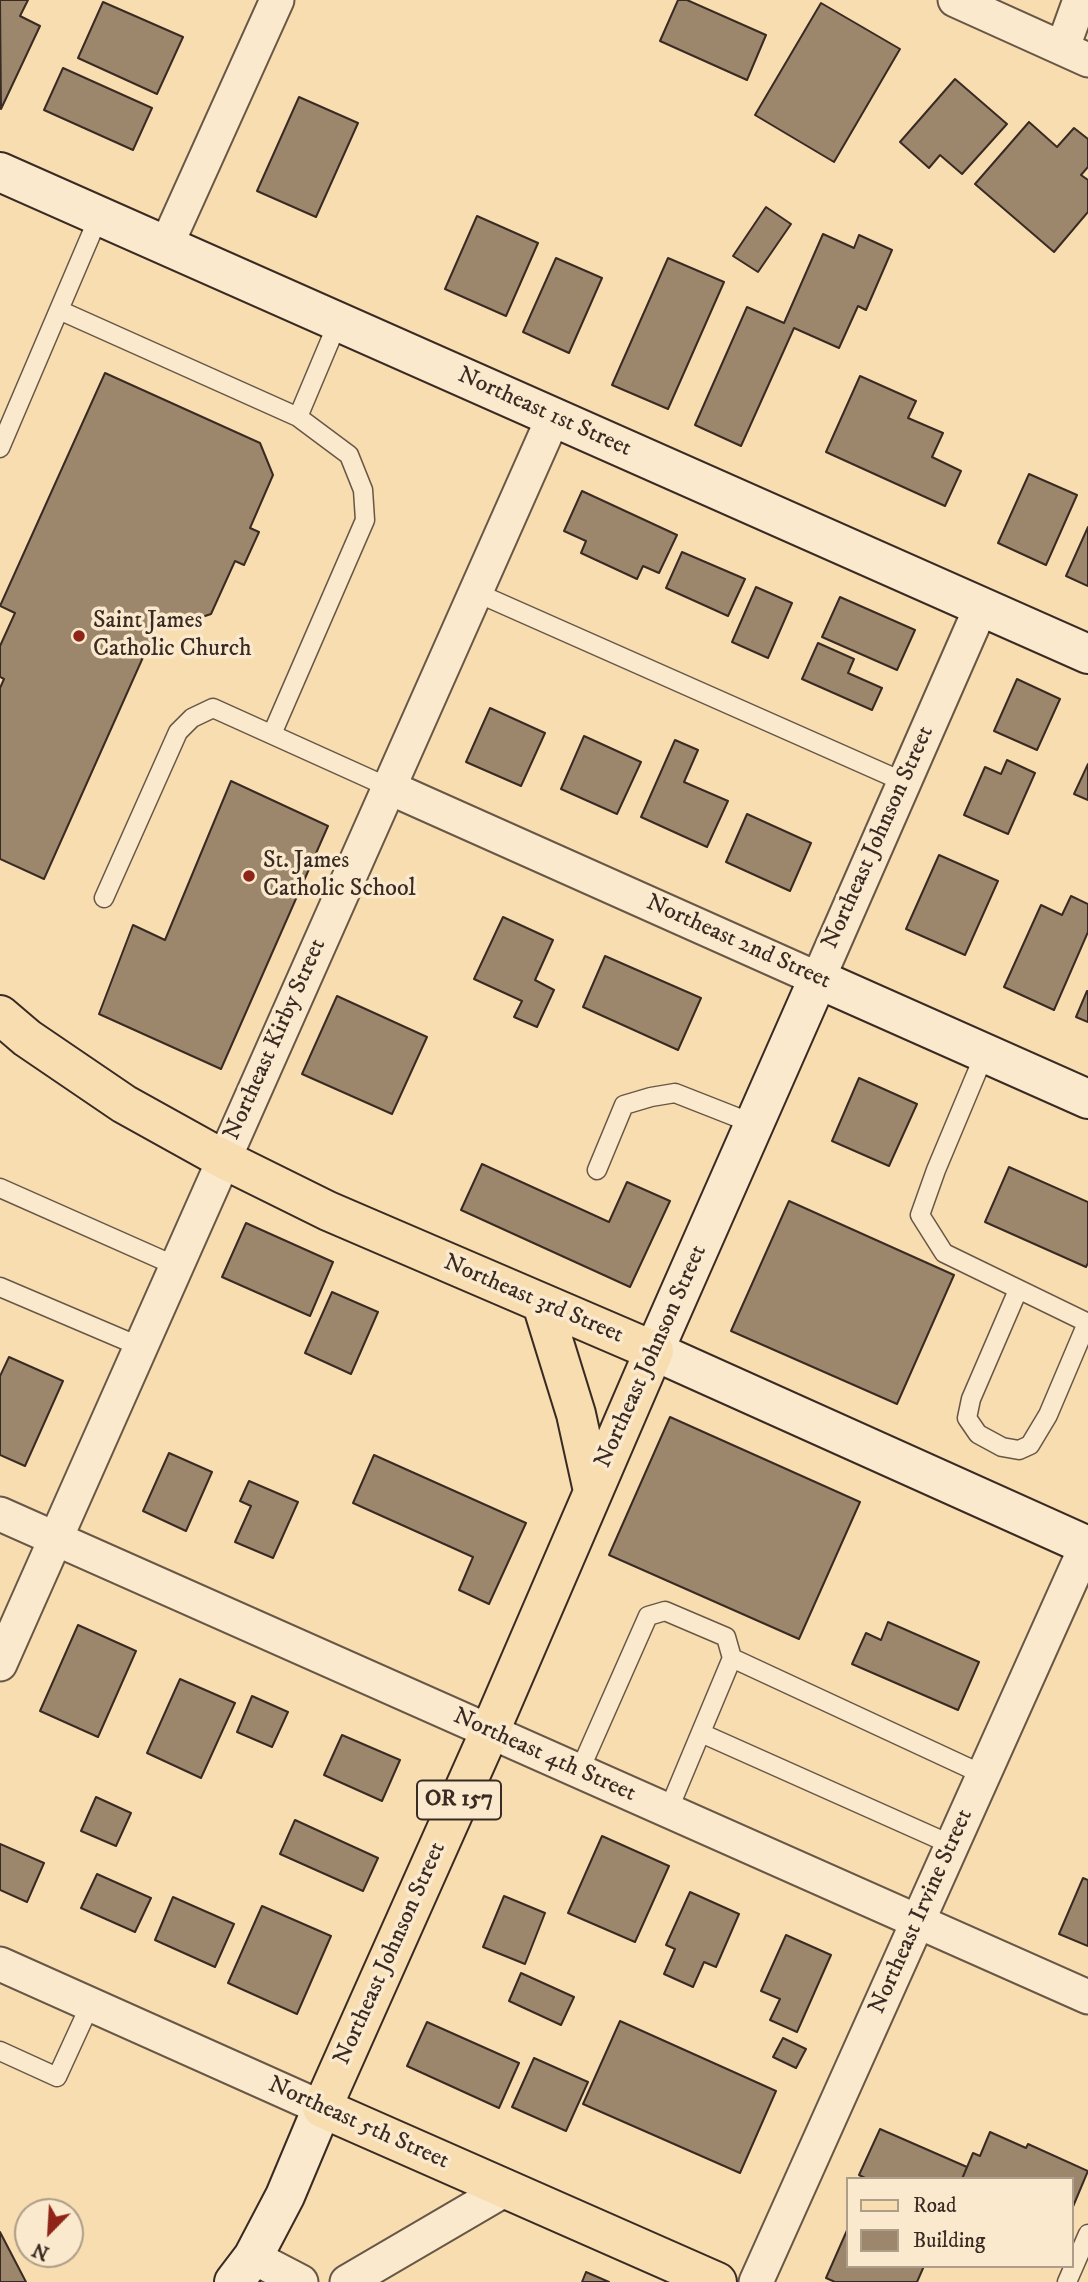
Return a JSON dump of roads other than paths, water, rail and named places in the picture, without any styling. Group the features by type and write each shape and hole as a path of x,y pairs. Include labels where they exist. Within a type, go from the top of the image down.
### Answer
{"main road":[{"name":"Northeast 3rd Street","path":"0,1015 27,1038 124,1104 223,1159 328,1211 654,1351"},
{"path":"542,1304 576,1414 593,1491"},
{"name":"Northeast Johnson Street","path":"322,2108 490,1731 654,1351"},
{"name":"Northeast 5th Street","path":"322,2108 717,2282"}],"street":[{"path":"166,246 277,0"},
{"path":"955,0 1075,54 1080,0"},
{"name":"Northeast 1st Street","path":"0,172 1088,654"},
{"name":"Northeast Kirby Street","path":"0,1664 553,418"},
{"name":"Northeast Johnson Street","path":"654,1351 981,607"},
{"name":"Northeast 2nd Street","path":"388,788 1088,1099"},
{"name":"Northeast 3rd Street","path":"654,1351 1088,1544"},
{"name":"Northeast 4th Street","path":"0,1514 1088,1997"},
{"name":"Northeast Irvine Street","path":"756,2282 1088,1544"},
{"name":"Northeast 5th Street","path":"0,1964 322,2108"},
{"path":"301,2282 244,2269 285,2196 322,2108"},
{"path":"347,2282 506,2189"}],"lane":[{"path":"0,448 99,216"},
{"path":"59,310 298,417 349,455 363,490 365,520 272,734"},
{"path":"298,417 338,322"},
{"path":"475,592 904,782"},
{"path":"103,898 178,732 192,718 214,708 388,788"},
{"path":"985,1053 920,1215 944,1253 1087,1323 1048,1415 1030,1446 1019,1450 1002,1447 978,1434 967,1418 971,1399 1018,1290"},
{"path":"597,1170 624,1105 650,1097 675,1093 754,1124"},
{"path":"0,1188 176,1266"},
{"path":"0,1287 141,1347"},
{"path":"579,1772 648,1616 665,1611 726,1637 732,1658 668,1811"},
{"path":"732,1658 984,1775"},
{"path":"701,1732 952,1845"},
{"path":"0,2051 57,2077 90,2005"},
{"path":"1074,2266 1088,2234"}],"place":[{"name":"Saint James Catholic Church","path":"79,636"},
{"name":"St. James Catholic School","path":"249,876"}]}
